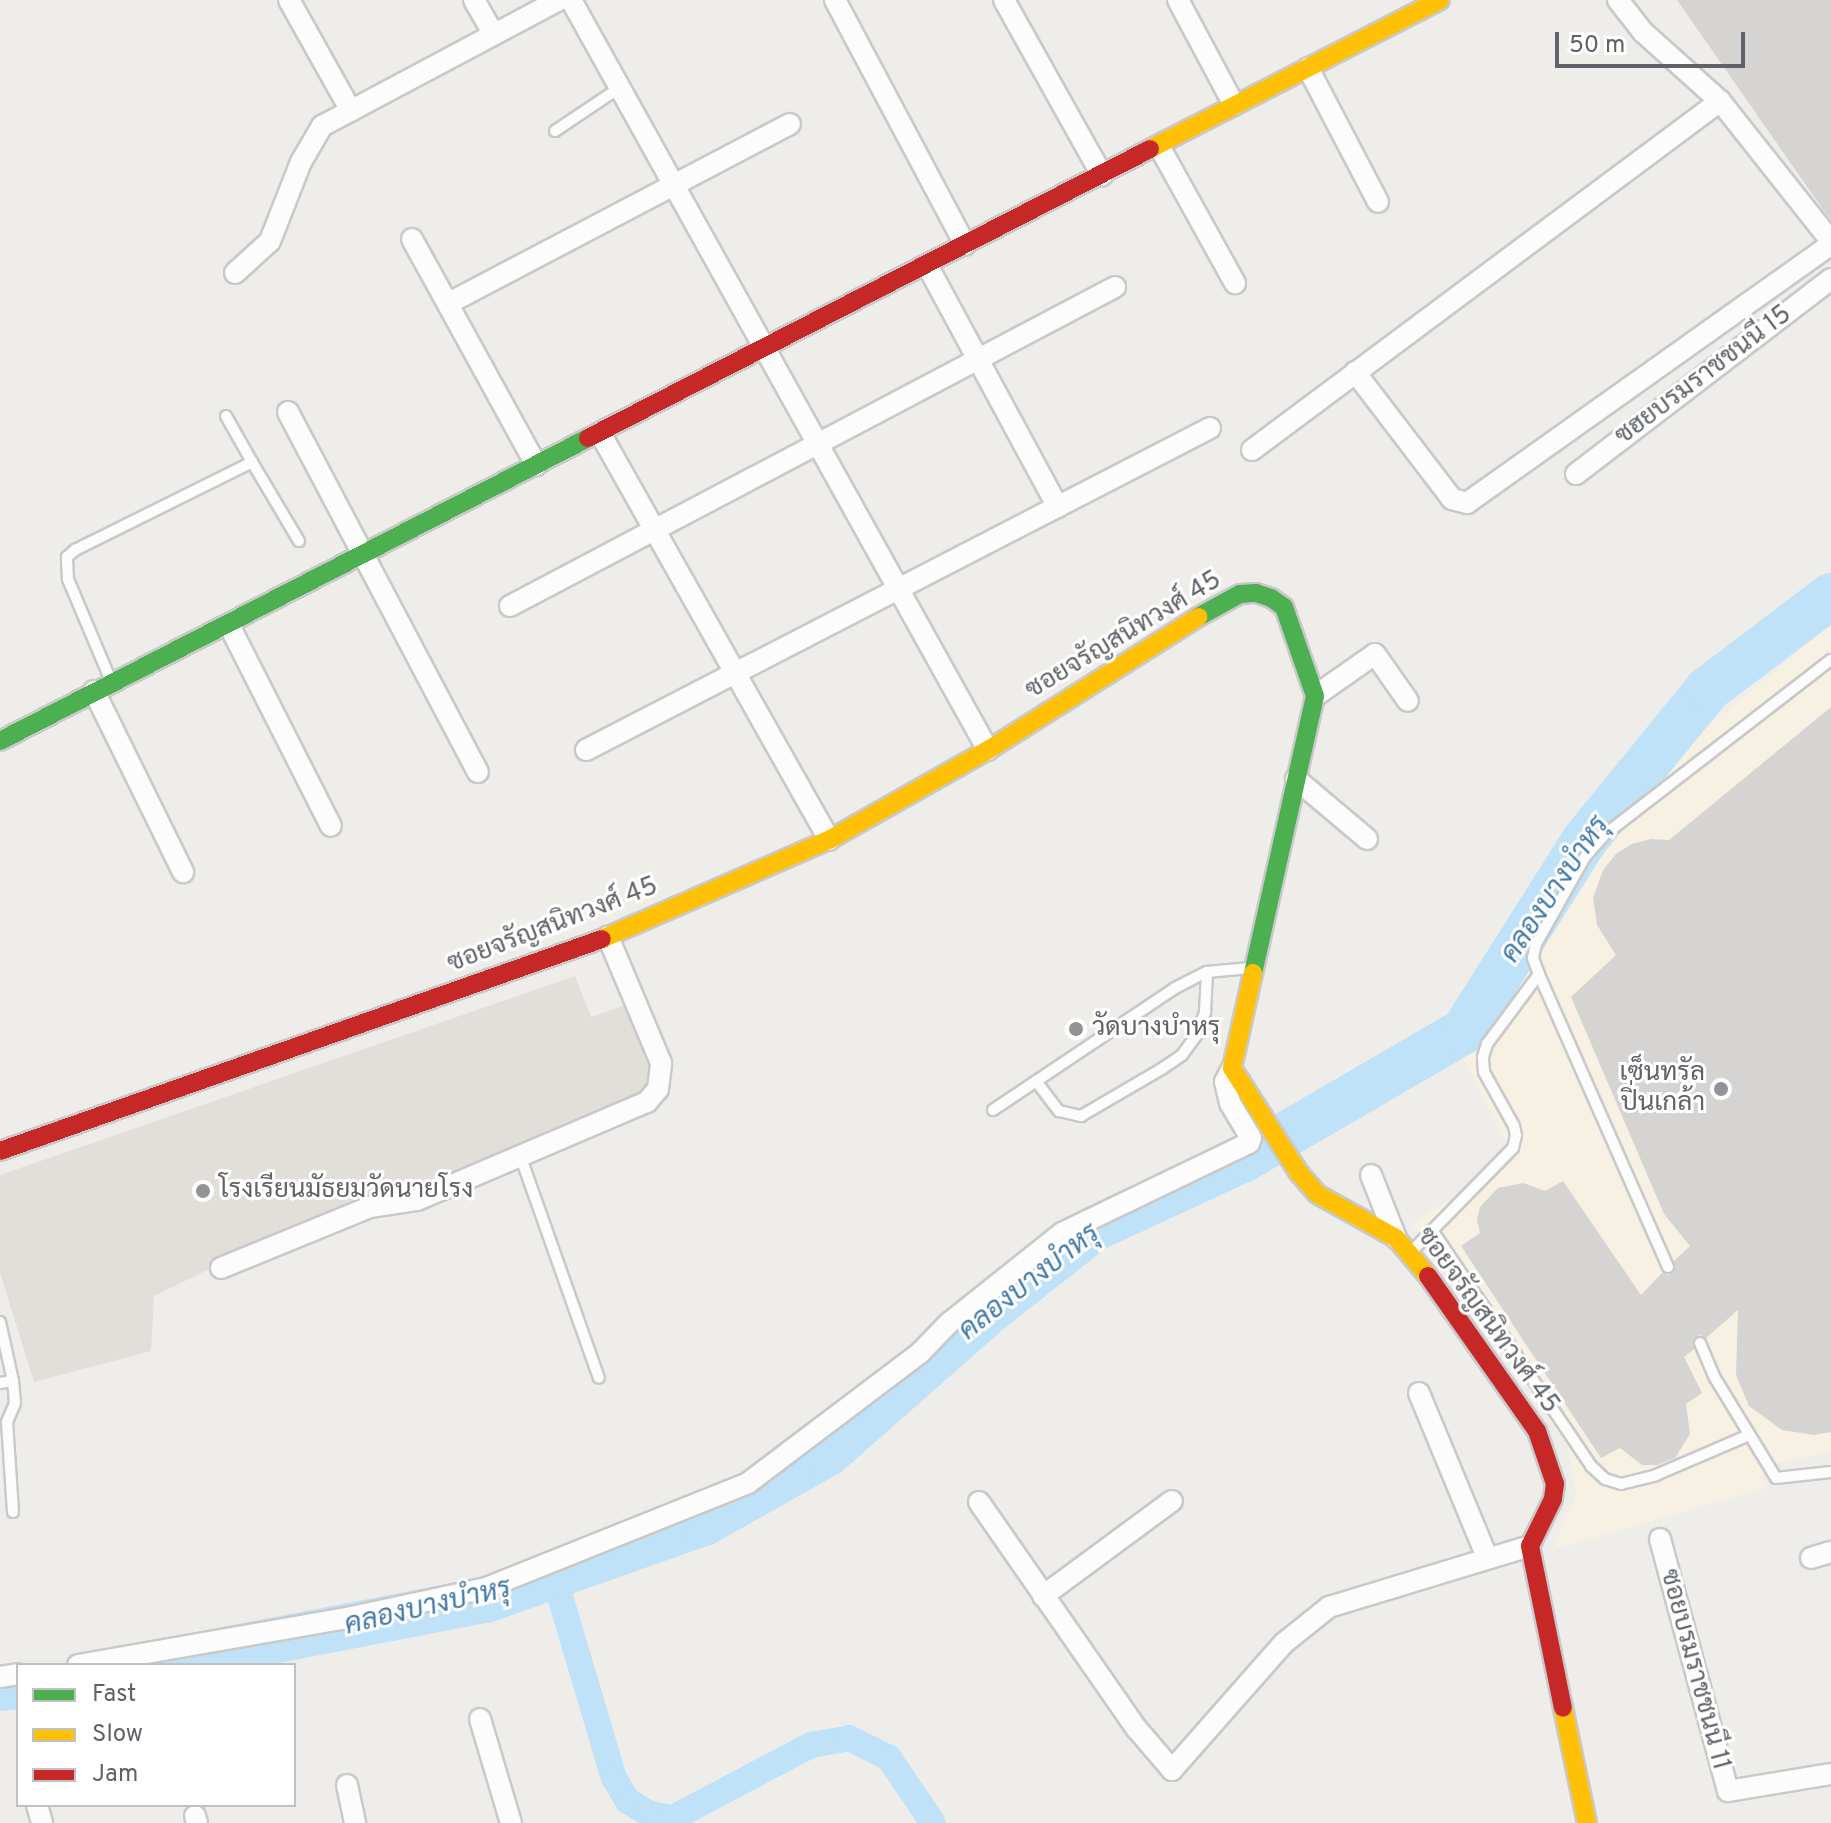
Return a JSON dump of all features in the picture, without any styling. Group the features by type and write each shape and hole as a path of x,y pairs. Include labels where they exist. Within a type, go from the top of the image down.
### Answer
{"street":[{"path":"289,0 351,111"},
{"path":"474,0 493,33"},
{"path":"235,273 270,241 313,138 322,126 559,0"},
{"path":"571,0 988,750"},
{"path":"835,0 965,245"},
{"path":"1004,0 1102,175"},
{"path":"0,741 1440,0"},
{"path":"1355,372 1452,499 1467,503 1831,243 1720,101 1643,32 1618,0"},
{"path":"1183,2 1234,105"},
{"path":"1308,68 1378,202"},
{"path":"1252,450 1720,101"},
{"path":"449,303 790,124"},
{"path":"1159,146 1235,283"},
{"path":"412,239 536,465"},
{"path":"927,265 1058,507"},
{"name":"ซฮยบรมราชชนนี 15","path":"1576,474 1831,279"},
{"path":"510,606 1115,287"},
{"path":"288,412 478,772"},
{"path":"586,750 1210,428"},
{"path":"600,433 829,840"},
{"name":"ซอยจรัญสนิทวงศ์ 45","path":"0,1151 608,937 829,840 988,750 1240,594 1256,593 1284,607 1315,696"},
{"path":"229,625 331,826"},
{"path":"89,1663 352,1617 486,1588 748,1483 920,1353 949,1323 1062,1233 1249,1143 1251,1138 1230,1103 1225,1082 1233,1072 1252,968 1315,696 1375,654 1408,701"},
{"path":"103,686 183,872"},
{"path":"1296,779 1367,839"},
{"path":"221,1268 370,1207 417,1200 647,1102 658,1089 661,1063 608,937"},
{"name":"ซอยจรัญสนิทวงศ์ 45","path":"1233,1072 1299,1173 1327,1201 1396,1238 1410,1254 1537,1431 1555,1484 1553,1499 1530,1546"},
{"path":"1371,1175 1396,1238"},
{"path":"1419,1393 1487,1557"},
{"path":"1043,1596 1172,1501"},
{"path":"979,1502 1137,1729 1172,1770 1284,1643 1329,1607 1530,1546 1587,1823"},
{"name":"ซอยบรมราชชนนี 11","path":"1660,1539 1728,1791 1831,1774"},
{"path":"480,1719 511,1823"},
{"path":"347,1785 355,1823"}],"lane":[{"path":"555,131 619,88"},
{"path":"226,416 299,541"},
{"path":"103,686 68,579 67,557 90,542 252,462"},
{"path":"1668,1267 1539,974 1533,958 1536,944 1570,882 1603,836 1831,660"},
{"path":"993,1110 1175,988 1207,972 1252,968"},
{"path":"1036,1081 1059,1111 1081,1116 1163,1068 1182,1055 1196,1036 1205,1012 1207,972"},
{"path":"1410,1254 1513,1148 1516,1135 1514,1126 1484,1072 1483,1057 1487,1044 1539,974"},
{"path":"521,1158 599,1378"},
{"path":"1432,1230 1591,1466 1605,1479 1621,1484 1656,1475 1749,1435"},
{"path":"0,1322 15,1403 7,1422 13,1512"},
{"path":"1700,1343 1715,1378 1776,1478 1831,1472"},
{"path":"0,1383 13,1381"}],"shaded area":[{"name":"เซ็นทรัล ปิ่นเกล้า","path":"1831,625 1831,1453 1783,1461 1761,1469 1766,1488 1552,1550 1576,1496 1568,1447 1412,1223 1516,1160 1461,1054 1523,953 1670,757"},
{"name":"โรงเรียนมัธยมวัดนายโรง","path":"575,976 591,1017 628,1004 656,1076 646,1097 218,1265 154,1296 151,1351 34,1382 0,1273 0,1175"}],"building":[{"path":"1677,0 1831,0 1831,220 1824,211"},
{"name":"เซ็นทรัล ปิ่นเกล้า","path":"1831,707 1831,1432 1814,1435 1782,1430 1749,1406 1736,1375 1738,1310 1706,1338 1700,1335 1694,1338 1694,1349 1684,1357 1702,1393 1686,1404 1690,1434 1675,1458 1658,1465 1642,1465 1620,1448 1601,1458 1461,1246 1480,1233 1477,1219 1480,1207 1498,1188 1523,1183 1545,1191 1563,1181 1641,1295 1662,1273 1668,1275 1675,1271 1674,1261 1690,1246 1664,1214 1571,997 1616,955 1597,925 1593,898 1603,870 1616,854 1632,844 1651,839 1669,840"}],"waterway":[{"name":"คลองบางบำหรุ","path":"157,1663 486,1600 704,1523 828,1453 988,1312 1093,1229 1244,1159 1464,1031 1584,841 1708,689 1831,596"},
{"path":"554,1576 614,1778 628,1801 650,1814 673,1818 811,1745 849,1738 889,1758 933,1823"},
{"name":"คลองบางบำหรุ","path":"0,1688 16,1686"}],"traffic: fast":[{"path":"0,741 588,438"},
{"path":"1198,617 1240,594 1256,593 1271,598 1284,607 1315,696 1253,973"}],"traffic: slow":[{"path":"1150,149 1440,0"},
{"path":"602,939 829,840 988,750 1198,617"},
{"path":"1253,973 1232,1068 1299,1173 1317,1194 1396,1238 1428,1276"},
{"path":"1563,1708 1587,1823"}],"traffic: jam":[{"path":"588,438 1150,149"},
{"path":"0,1151 602,939"},
{"path":"1428,1276 1537,1431 1555,1484 1553,1499 1530,1546 1563,1708"}],"place":[{"name":"วัดบางบำหรุ","path":"1076,1029"},
{"name":"เซ็นทรัล ปิ่นเกล้า","path":"1721,1089"},
{"name":"โรงเรียนมัธยมวัดนายโรง","path":"203,1191"}]}
